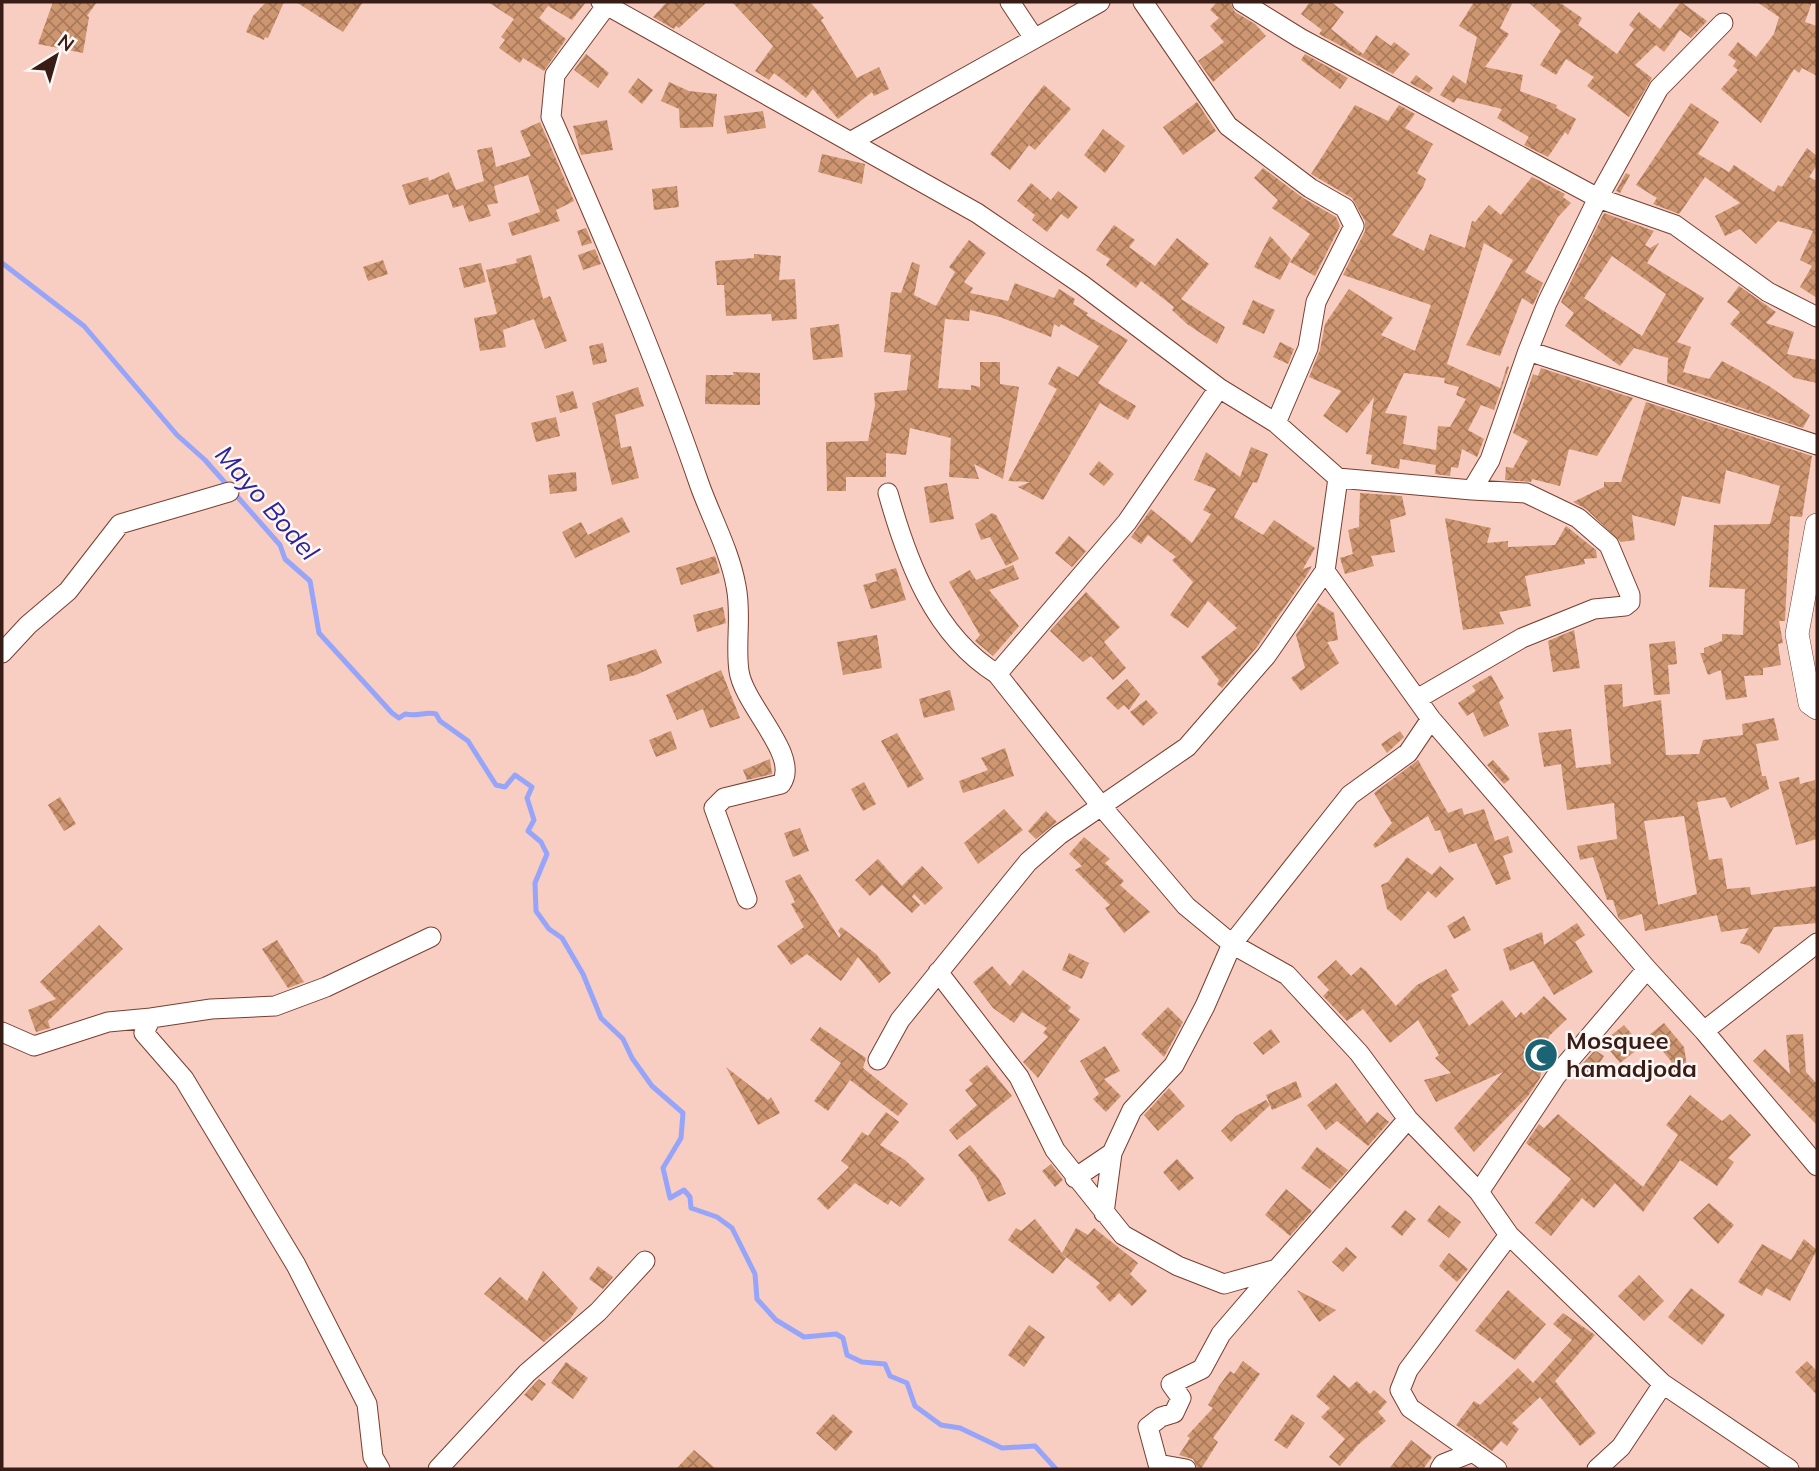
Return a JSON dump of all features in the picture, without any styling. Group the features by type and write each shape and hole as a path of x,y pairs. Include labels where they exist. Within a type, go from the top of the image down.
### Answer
{"street":[{"path":"1010,2 1034,38"},
{"path":"850,142 1100,2"},
{"path":"1143,2 1228,126 1310,188 1345,208 1354,226 1316,302 1308,348 1276,423"},
{"path":"1242,2 1300,38 1598,198 1675,225 1768,292 1817,317"},
{"path":"747,899 714,808 724,798 781,784 788,775 787,764 779,745 749,701 739,670 741,622 736,584 681,426 551,117 555,75 605,3 976,213 1081,284 1219,388 1276,423 1338,478 1526,493 1578,518 1609,545 1630,595 1625,606 1594,609 1522,638 1417,699"},
{"path":"1472,490 1490,460 1547,303 1598,198 1659,88 1723,23"},
{"path":"1528,351 1817,445"},
{"path":"997,674 1127,522 1219,388"},
{"path":"878,1060 900,1020 1028,862 1059,835 1187,747 1266,656 1325,571 1338,478"},
{"path":"2,653 28,625 68,591 120,524 229,492"},
{"path":"888,493 902,542 925,593 949,629 975,660 997,674 1102,807 1186,906 1232,944 1287,975 1359,1053 1408,1119 1479,1192 1509,1235 1663,1384 1789,1469"},
{"path":"1817,525 1797,634 1817,725"},
{"path":"1325,571 1431,719 1647,970 1704,1031 1817,1166"},
{"path":"1104,1213 1112,1153 1132,1110 1174,1065 1205,1006 1232,944 1349,795 1408,753 1431,719"},
{"path":"2,1032 34,1045 108,1022 211,1009 275,1006 326,987 431,937"},
{"path":"1704,1031 1817,943"},
{"path":"1479,1192 1556,1076 1647,970"},
{"path":"938,972 1019,1077 1055,1150 1123,1235 1178,1266 1224,1284 1277,1269"},
{"path":"151,1018 144,1033 184,1079 296,1265 367,1404 373,1457 380,1469"},
{"path":"1186,1469 1158,1464 1148,1427 1161,1417 1174,1413 1181,1398 1171,1384 1202,1369 1228,1324 1408,1119"},
{"path":"1075,1178 1112,1153"},
{"path":"1497,1469 1410,1408 1400,1390 1408,1370 1509,1235"},
{"path":"438,1469 527,1373 598,1312 645,1261"},
{"path":"1597,1469 1621,1447 1663,1384"},
{"path":"1440,1469 1443,1464 1473,1452"}],"building":[{"path":"53,2 97,2 87,16 83,53 38,44"},
{"path":"266,2 284,2 268,38 265,37 264,40 246,32 253,16"},
{"path":"296,2 363,2 343,32"},
{"path":"488,2 586,2 572,20 548,6 539,18 566,39 544,71 523,58 520,63 499,48 505,40 501,37 514,19"},
{"path":"667,2 707,2 679,28 676,26 674,29 653,17"},
{"path":"732,2 810,2 824,18 821,20 857,78 879,67 889,89 874,96 872,92 838,119 813,89 806,98 774,73 769,80 755,71 773,46"},
{"path":"1217,2 1230,2 1235,12 1255,24 1266,36 1213,82 1198,61 1224,42 1210,26 1219,18 1210,10"},
{"path":"1310,2 1331,2 1344,12 1331,29 1363,54 1376,35 1391,46 1394,42 1410,54 1393,74 1319,34 1322,30 1301,14"},
{"path":"1474,2 1513,2 1500,28 1509,34 1485,67 1523,75 1520,91 1557,105 1556,108 1576,119 1568,135 1565,132 1548,157 1524,145 1529,137 1497,118 1502,109 1457,98 1454,103 1440,95 1453,75 1466,84 1477,37 1459,26"},
{"path":"1528,2 1559,2 1582,18 1578,25 1617,54 1634,29 1629,25 1639,12 1660,29 1681,2 1707,21 1691,38 1680,30 1664,52 1656,45 1635,65 1652,78 1629,117 1587,86 1594,77 1566,59 1556,75 1540,65 1561,31"},
{"path":"1757,2 1812,2 1805,22 1817,26 1817,76 1802,68 1799,73 1794,69 1761,123 1721,89 1738,70 1733,66 1736,61 1728,55 1738,42 1756,57 1774,34 1779,17"},
{"path":"586,54 609,73 598,88 574,70"},
{"path":"1305,54 1348,78 1340,89 1301,60"},
{"path":"1416,75 1433,88 1429,93 1410,83"},
{"path":"638,78 653,90 642,104 628,92"},
{"path":"669,82 689,91 717,94 713,127 680,128 679,109 661,101"},
{"path":"1044,85 1071,109 1035,150 1029,145 1010,170 990,154"},
{"path":"1197,102 1216,131 1183,155 1163,127"},
{"path":"1691,103 1719,122 1698,154 1729,172 1734,165 1774,192 1778,185 1782,187 1807,148 1817,156 1817,165 1809,177 1817,181 1817,298 1800,287 1812,266 1800,260 1813,231 1778,221 1756,244 1740,229 1725,236 1715,216 1740,203 1705,177 1679,214 1653,204 1657,198 1636,185"},
{"path":"1355,105 1388,121 1399,105 1415,114 1405,128 1433,144 1417,173 1426,179 1423,187 1392,235 1424,251 1430,234 1465,248 1472,221 1475,222 1489,205 1501,215 1532,177 1565,194 1563,197 1571,203 1558,217 1525,272 1543,283 1533,305 1522,298 1500,356 1466,345 1513,260 1484,243 1447,364 1500,388 1507,366 1509,367 1494,410 1481,405 1468,430 1484,439 1477,457 1462,449 1458,468 1451,467 1450,476 1435,474 1436,465 1400,459 1399,469 1371,464 1372,455 1366,454 1374,397 1347,433 1323,416 1341,391 1309,377 1320,350 1325,324 1349,289 1393,318 1381,335 1415,351 1431,305 1343,275 1365,231 1365,221 1352,198 1311,174","holes":["1404,373 1445,378 1444,383 1459,387 1456,395 1466,399 1450,427 1438,426 1436,450 1403,444 1407,416 1385,413"]},
{"path":"763,111 766,128 727,134 724,116"},
{"path":"607,120 613,150 581,155 573,126"},
{"path":"540,122 574,201 556,210 560,221 512,236 508,223 540,212 528,175 494,186 498,203 487,205 491,216 469,222 463,205 453,208 448,194 409,205 402,185 428,177 429,181 449,172 456,190 484,181 477,150 492,147 496,167 531,156 520,131"},
{"path":"1103,129 1125,146 1105,173 1084,155"},
{"path":"822,154 865,164 862,184 818,172"},
{"path":"1263,168 1303,198 1336,217 1340,226 1315,276 1290,262 1310,234 1272,208 1278,200 1254,178"},
{"path":"1626,173 1630,175 1620,193 1616,191"},
{"path":"1031,183 1051,200 1058,191 1078,207 1068,219 1061,214 1047,232 1032,220 1035,215 1017,201"},
{"path":"677,186 679,207 654,210 652,189"},
{"path":"1604,213 1654,231 1645,245 1650,248 1659,243 1647,263 1704,298 1677,342 1691,347 1683,372 1709,379 1722,361 1769,386 1810,415 1803,428 1667,383 1668,358 1634,348 1620,366 1565,326 1574,313 1561,302","holes":["1612,256 1666,294 1642,336 1584,298"]},
{"path":"1114,225 1135,240 1129,247 1155,266 1177,238 1209,264 1181,299 1225,327 1217,344 1187,324 1172,310 1174,307 1141,281 1136,288 1106,265 1110,259 1096,250"},
{"path":"586,228 592,243 582,246 577,231"},
{"path":"1270,236 1291,259 1280,280 1254,267"},
{"path":"969,240 986,253 964,282 973,288 970,293 1008,301 1015,283 1054,298 1059,289 1075,299 1073,304 1088,313 1086,315 1128,340 1098,383 1136,406 1128,420 1100,403 1043,500 1018,487 1030,482 1008,481 1057,389 1048,384 1058,366 1078,377 1099,346 1061,324 1059,327 1054,324 1051,337 1000,317 970,310 969,321 945,319 938,388 971,390 971,385 980,387 980,362 1000,362 1000,384 1019,387 1003,479 974,464 979,479 949,477 951,438 910,428 906,455 886,453 886,477 846,477 846,491 827,491 826,442 868,441 875,405 874,393 907,390 911,355 884,352 891,292 901,293 912,262 920,265 914,295 936,306 955,272 949,267"},
{"path":"595,249 601,264 583,270 578,255"},
{"path":"754,254 781,256 779,280 795,279 797,319 772,321 771,314 726,316 724,285 717,285 715,261 754,258"},
{"path":"531,255 543,299 550,296 567,341 545,349 534,319 503,330 506,347 480,351 474,318 497,314 486,270 517,263 516,259"},
{"path":"383,260 388,274 368,281 363,267"},
{"path":"481,263 486,282 464,288 459,268"},
{"path":"1739,286 1776,312 1766,323 1794,332 1787,354 1817,360 1817,383 1794,378 1730,324 1740,312 1727,302"},
{"path":"1253,300 1275,310 1264,334 1242,324"},
{"path":"839,324 843,357 813,360 810,328"},
{"path":"1280,342 1294,349 1288,364 1273,357"},
{"path":"603,343 607,362 593,365 589,346"},
{"path":"1541,368 1633,398 1597,456 1569,449 1560,486 1532,479 1531,482 1505,480 1506,467 1513,468 1528,441 1513,433 1533,374 1538,376"},
{"path":"733,372 760,373 760,405 705,404 706,375 734,375"},
{"path":"638,387 644,406 615,415 621,448 631,446 639,478 612,485 592,403"},
{"path":"573,391 578,408 560,413 556,396"},
{"path":"1646,402 1812,456 1802,517 1790,516 1785,621 1779,621 1783,643 1778,644 1781,665 1763,668 1763,675 1744,676 1747,697 1726,700 1721,670 1708,675 1700,653 1704,653 1704,648 1722,641 1722,634 1743,635 1745,589 1709,587 1714,525 1770,524 1780,486 1726,470 1720,504 1682,496 1675,526 1632,515 1635,540 1621,542 1586,509 1573,502 1604,487 1604,482 1621,482"},
{"path":"556,417 560,436 536,442 531,423"},
{"path":"1251,447 1268,454 1257,483 1253,482 1234,517 1263,535 1274,520 1315,548 1303,569 1312,566 1305,578 1256,648 1222,688 1201,657 1237,628 1208,601 1188,628 1170,615 1193,582 1172,560 1176,557 1148,535 1141,544 1131,537 1151,509 1192,543 1211,514 1203,510 1216,489 1194,480 1206,452 1240,477"},
{"path":"1099,461 1114,474 1104,486 1089,474"},
{"path":"576,472 577,491 550,494 548,475"},
{"path":"947,483 954,519 930,523 924,487"},
{"path":"1360,493 1402,496 1406,515 1390,520 1395,552 1371,556 1374,566 1345,574 1340,558 1353,554 1348,530 1359,527"},
{"path":"992,513 996,515 1019,559 1006,566 990,537 981,540 975,524"},
{"path":"622,517 630,532 575,558 562,532 581,522 588,535"},
{"path":"1445,518 1491,528 1487,543 1508,541 1508,547 1555,545 1566,526 1596,550 1597,558 1584,559 1585,564 1525,576 1531,606 1499,612 1504,624 1463,630"},
{"path":"1069,536 1086,551 1072,567 1055,553"},
{"path":"715,556 720,573 681,585 676,568"},
{"path":"1013,565 1019,579 989,590 1019,626 993,656 975,641 980,635 949,582 970,570 976,580"},
{"path":"896,568 906,600 871,609 863,585 877,581 875,574"},
{"path":"1086,592 1120,627 1104,642 1126,668 1113,680 1091,656 1083,662 1050,631"},
{"path":"1318,603 1334,613 1338,640 1327,642 1339,663 1301,691 1291,678 1305,668 1296,635"},
{"path":"723,607 726,623 697,632 693,615"},
{"path":"1574,630 1580,668 1553,672 1548,641"},
{"path":"877,635 882,668 843,675 837,642"},
{"path":"1675,641 1677,664 1668,665 1670,694 1654,695 1649,644"},
{"path":"656,649 662,663 636,675 610,681 607,665"},
{"path":"721,670 740,718 710,728 703,709 677,720 666,695"},
{"path":"1491,675 1504,698 1499,702 1509,726 1484,737 1473,712 1467,716 1458,703 1476,691 1472,686"},
{"path":"1127,679 1140,694 1129,710 1124,705 1118,710 1106,698"},
{"path":"1622,684 1623,707 1661,700 1666,755 1699,754 1703,740 1743,735 1742,724 1774,718 1779,740 1756,744 1762,776 1766,776 1769,789 1731,808 1725,797 1697,802 1709,860 1722,858 1727,889 1750,887 1751,895 1817,886 1817,923 1774,927 1759,954 1750,946 1740,943 1749,928 1721,932 1717,915 1645,931 1642,914 1621,920 1618,917 1613,900 1607,900 1593,857 1580,860 1577,846 1617,839 1614,803 1567,810 1561,764 1544,767 1538,733 1571,729 1576,768 1611,764 1604,685","holes":["1684,816 1697,894 1658,905 1644,821"]},
{"path":"950,690 955,710 924,718 919,699"},
{"path":"1146,700 1158,713 1143,726 1130,712"},
{"path":"671,731 677,749 656,757 649,740"},
{"path":"1400,731 1404,737 1387,753 1381,744"},
{"path":"897,733 924,779 908,788 881,741"},
{"path":"1005,748 1014,776 963,793 959,781 988,770 981,758"},
{"path":"770,759 772,774 747,780 743,770"},
{"path":"1418,760 1448,813 1462,808 1464,815 1484,809 1495,841 1508,836 1513,852 1503,856 1511,879 1496,885 1476,843 1449,853 1440,830 1435,831 1428,816 1375,848 1373,845 1392,823 1374,793"},
{"path":"1493,760 1510,779 1504,784 1487,765"},
{"path":"1799,777 1800,784 1815,780 1817,839 1796,845 1779,782"},
{"path":"864,782 876,804 863,811 851,789"},
{"path":"60,797 76,824 64,831 48,805"},
{"path":"1004,809 1023,830 978,864 964,843"},
{"path":"1046,811 1057,822 1036,839 1028,831"},
{"path":"800,828 809,851 793,857 784,833"},
{"path":"1084,837 1110,859 1105,863 1124,881 1120,885 1150,912 1124,933 1105,908 1110,905 1075,870 1082,866 1069,854"},
{"path":"1407,857 1432,875 1440,866 1454,879 1436,898 1428,891 1401,921 1387,909 1381,885 1388,882"},
{"path":"878,859 902,886 922,866 943,888 925,905 914,894 912,897 920,905 912,913 882,885 870,896 855,880"},
{"path":"800,874 839,938 841,935 838,931 841,927 876,954 891,973 879,983 858,957 841,981 807,954 791,965 777,946 804,927 791,904 795,902 785,881"},
{"path":"1464,916 1471,930 1454,939 1447,926"},
{"path":"1577,923 1585,935 1575,942 1593,972 1554,995 1533,961 1510,971 1503,949 1542,932 1544,945"},
{"path":"99,925 123,949 48,1021 50,1028 36,1032 28,1010 56,999 40,982"},
{"path":"277,940 304,982 288,988 262,949"},
{"path":"1069,953 1089,963 1082,979 1062,970"},
{"path":"1336,960 1351,976 1361,967 1396,1006 1417,985 1446,969 1459,990 1451,995 1469,1026 1502,1000 1516,1018 1521,1012 1524,1015 1544,996 1567,1019 1549,1036 1540,1078 1528,1096 1474,1152 1454,1128 1503,1072 1436,1102 1424,1080 1451,1073 1435,1058 1439,1055 1418,1020 1390,1043 1363,1009 1347,1021 1323,996 1329,990 1317,977"},
{"path":"992,966 1010,986 1023,970 1071,1007 1068,1011 1080,1019 1038,1078 1023,1062 1048,1037 1043,1033 1047,1028 1022,1012 1014,1023 993,1008 973,982"},
{"path":"1168,1007 1183,1022 1164,1057 1141,1034"},
{"path":"1664,1023 1684,1047 1688,1073 1674,1075 1671,1061 1649,1035"},
{"path":"1624,1025 1642,1046 1620,1063 1603,1042"},
{"path":"820,1027 866,1058 863,1068 908,1104 898,1116 850,1080 828,1111 814,1101 841,1063 810,1040"},
{"path":"1271,1029 1280,1042 1263,1055 1253,1043"},
{"path":"1803,1034 1806,1072 1817,1084 1817,1125 1753,1061 1765,1049 1790,1074 1786,1035"},
{"path":"1105,1046 1120,1071 1104,1079 1121,1096 1106,1112 1093,1099 1099,1094 1080,1061"},
{"path":"1595,1050 1604,1056 1590,1078 1577,1070"},
{"path":"987,1065 1012,1096 957,1140 949,1130 977,1105 965,1090 973,1084 969,1080"},
{"path":"726,1067 768,1100 771,1097 780,1113 758,1125"},
{"path":"1296,1081 1302,1097 1272,1110 1266,1095"},
{"path":"1336,1083 1367,1123 1377,1112 1389,1122 1368,1146 1337,1121 1326,1130 1307,1105"},
{"path":"1169,1088 1185,1106 1158,1131 1144,1115"},
{"path":"1690,1095 1722,1121 1730,1114 1751,1135 1728,1158 1734,1162 1717,1186 1680,1160 1643,1212 1615,1183 1594,1208 1582,1198 1551,1236 1535,1223 1571,1179 1526,1143 1539,1124 1544,1128 1558,1114 1643,1187 1678,1135 1666,1125"},
{"path":"1266,1100 1270,1105 1231,1142 1221,1131 1236,1116"},
{"path":"886,1112 899,1122 880,1145 905,1160 925,1179 900,1207 891,1200 888,1205 855,1183 828,1210 817,1199 849,1167 841,1161 862,1132 868,1136"},
{"path":"970,1145 999,1179 1006,1194 988,1202 976,1177 958,1155"},
{"path":"1317,1147 1348,1170 1330,1189 1301,1168"},
{"path":"1177,1159 1194,1178 1179,1191 1163,1172"},
{"path":"1051,1164 1063,1180 1055,1187 1042,1171"},
{"path":"1286,1189 1312,1211 1290,1236 1265,1215"},
{"path":"1709,1203 1734,1225 1718,1244 1693,1218"},
{"path":"1439,1205 1461,1222 1449,1238 1427,1221"},
{"path":"1405,1210 1416,1219 1402,1236 1391,1227"},
{"path":"1035,1219 1062,1253 1076,1228 1088,1235 1094,1228 1138,1263 1130,1274 1147,1291 1132,1306 1119,1293 1110,1302 1096,1287 1100,1283 1062,1254 1066,1258 1053,1274 1008,1240 1016,1228 1021,1231"},
{"path":"1804,1239 1817,1250 1790,1301 1766,1288 1762,1296 1738,1282 1762,1244 1791,1260"},
{"path":"1346,1247 1357,1257 1343,1272 1332,1262"},
{"path":"1449,1253 1468,1269 1457,1282 1439,1266"},
{"path":"598,1266 613,1277 603,1289 589,1279"},
{"path":"543,1271 578,1308 570,1319 544,1342 484,1294 500,1277 527,1301"},
{"path":"1639,1275 1664,1301 1644,1321 1618,1296"},
{"path":"1691,1288 1725,1315 1702,1345 1668,1317"},
{"path":"1297,1290 1336,1310 1319,1322"},
{"path":"1508,1290 1546,1324 1515,1360 1475,1331"},
{"path":"1563,1313 1595,1335 1555,1381 1596,1433 1580,1446 1540,1397 1512,1423 1519,1429 1507,1446 1501,1441 1492,1451 1456,1425 1474,1401 1480,1405 1518,1368 1533,1383 1572,1340 1553,1324"},
{"path":"1029,1325 1045,1337 1024,1367 1008,1355"},
{"path":"1243,1361 1260,1374 1213,1438 1218,1442 1201,1469 1198,1469 1193,1459 1179,1455 1190,1438 1187,1436 1213,1408 1208,1405 1219,1386 1230,1371 1234,1374"},
{"path":"1807,1361 1817,1371 1817,1395 1795,1372"},
{"path":"566,1362 588,1378 573,1399 551,1383"},
{"path":"1334,1375 1349,1388 1357,1381 1370,1394 1374,1390 1387,1402 1378,1412 1386,1421 1358,1445 1340,1466 1329,1457 1345,1439 1321,1417 1330,1408 1316,1396"},
{"path":"539,1379 546,1384 532,1401 524,1395"},
{"path":"833,1414 853,1432 836,1451 816,1433"},
{"path":"1292,1414 1305,1423 1287,1449 1274,1440"},
{"path":"1411,1440 1432,1457 1423,1469 1389,1469"},
{"path":"694,1450 716,1469 676,1469"}],"waterway":[{"name":"Mayo Bodel","path":"2,263 84,326 177,435 205,460 280,545 285,559 310,581 319,633 392,713 399,718 405,714 436,714 440,721 468,741 496,785 505,787 515,775 532,787 527,798 534,820 528,831 541,842 547,854 535,883 536,911 549,929 562,938 583,974 601,1018 623,1039 632,1058 652,1086 683,1113 681,1138 663,1168 670,1198 684,1190 690,1197 691,1208 717,1217 732,1228 755,1274 757,1299 776,1320 804,1337 836,1334 843,1338 847,1355 862,1362 885,1364 890,1376 907,1383 915,1406 941,1425 960,1428 1002,1448 1035,1446 1056,1469"}],"place":[{"name":"Mosquee hamadjoda","path":"1541,1055"}]}
